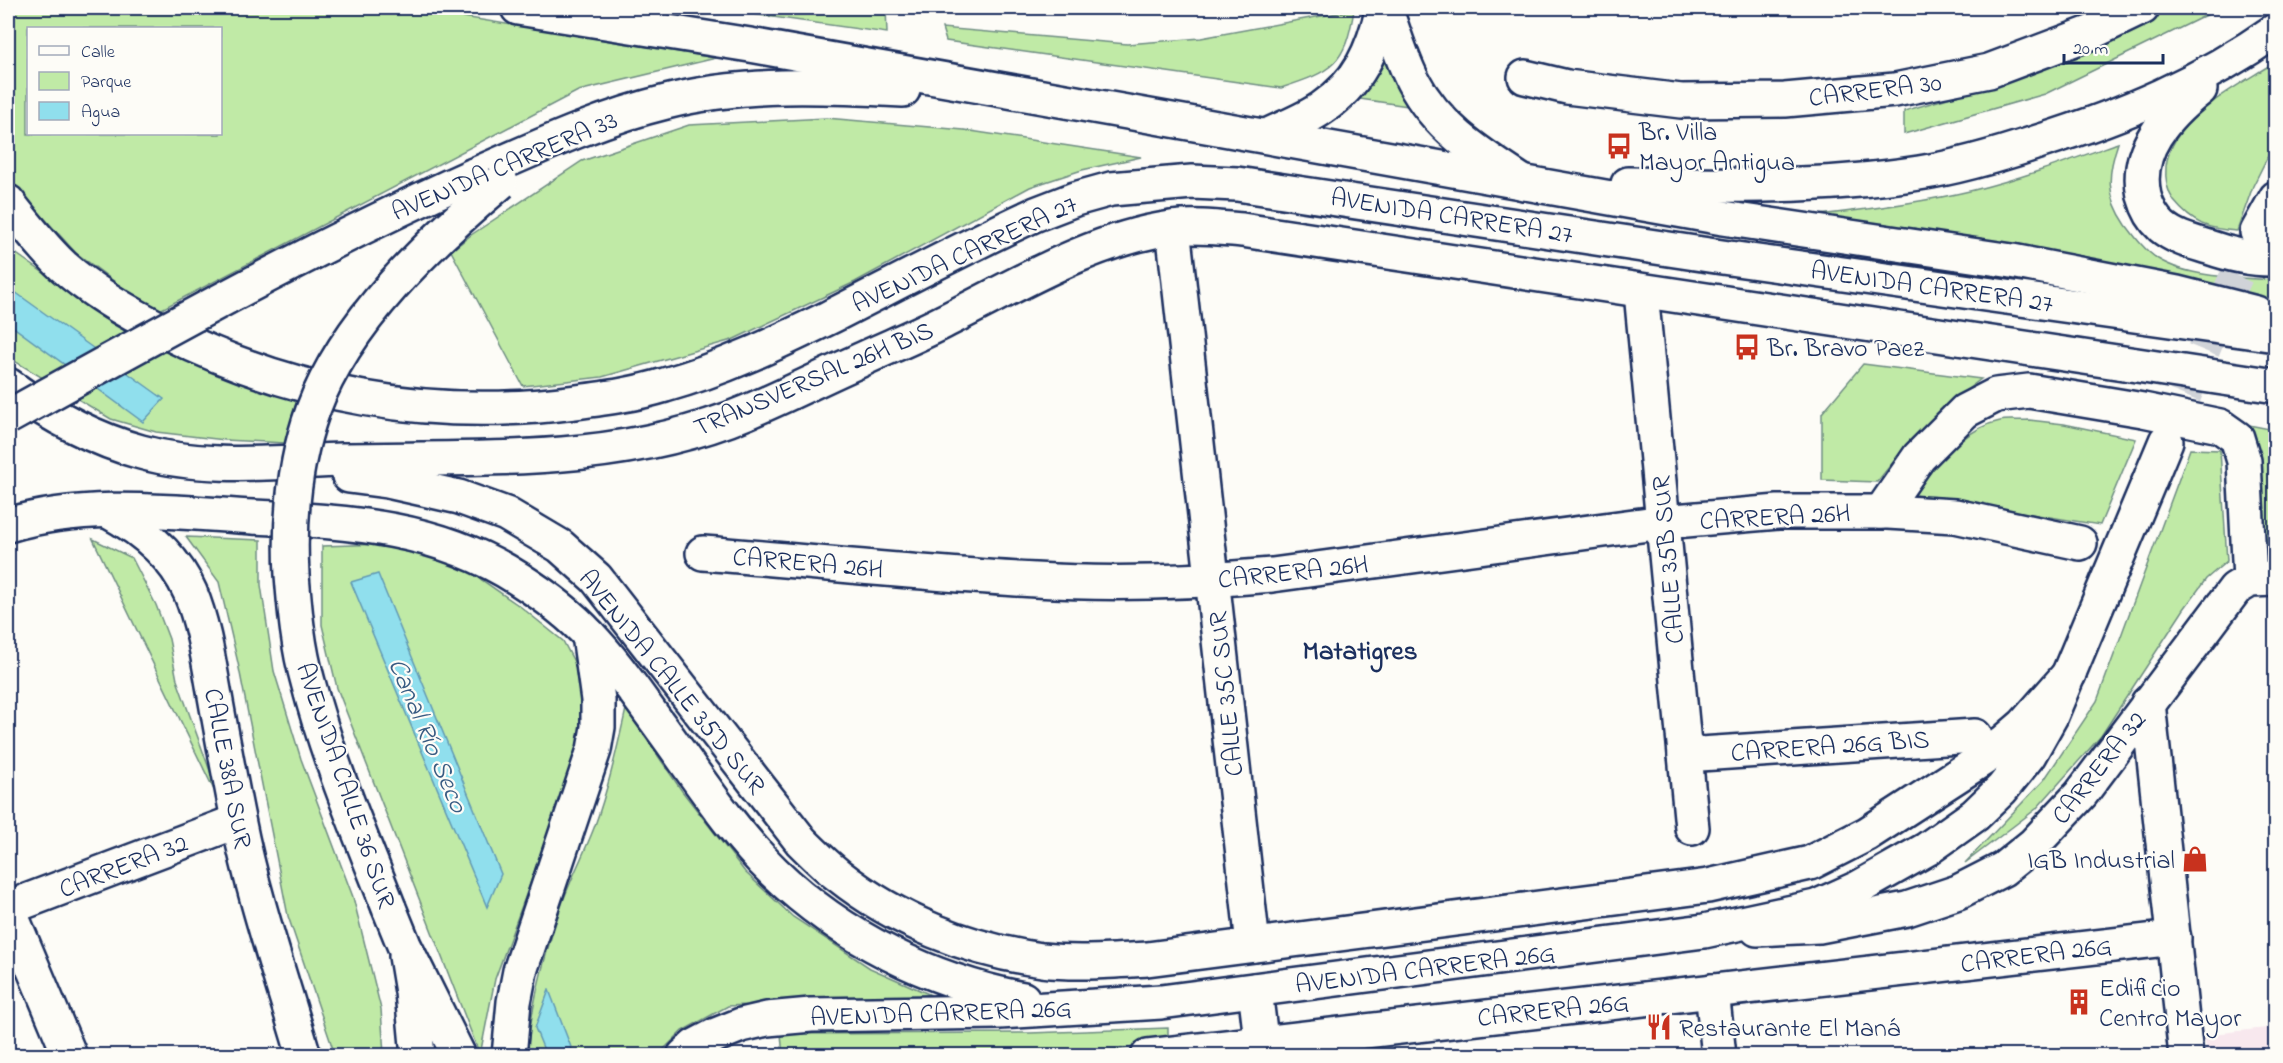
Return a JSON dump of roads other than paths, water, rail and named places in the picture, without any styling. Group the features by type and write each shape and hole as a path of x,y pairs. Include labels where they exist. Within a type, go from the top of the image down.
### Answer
{"main road":[{"name":"AVENIDA CARRERA 27","path":"518,8 613,16 1048,97 1723,218 2045,266 2177,293 2276,318"},
{"path":"1267,136 1321,109 1345,88 1367,59 1384,8"},
{"path":"1384,8 1413,81 1432,112 1468,146 1524,183 1784,186 1920,173 1982,160 2084,128 2157,100 2201,78 2264,38"},
{"name":"CARRERA 30","path":"1525,77 1567,87 1681,101 1785,100 1895,90 1989,71 2090,33 2142,8"},
{"path":"2264,38 2185,101 2165,123 2146,152 2142,166 2142,184 2147,207 2162,226 2181,238 2221,252 2276,259"},
{"name":"AVENIDA CARRERA 33","path":"563,136 665,102 704,94 764,87 857,87 1048,97"},
{"name":"AVENIDA CALLE 36 SUR","path":"459,1056 404,945 328,749 308,684 298,644 291,543 293,499 303,444 313,410 328,377 360,326 410,266 454,221 487,178 563,136"},
{"name":"AVENIDA CARRERA 33","path":"8,417 386,214 487,178"},
{"name":"AVENIDA CARRERA 27","path":"8,202 33,234 63,266 92,289 137,317 238,365 290,382 350,397 402,405 460,409 506,409 560,405 665,386 773,345 1036,214 1075,199 1111,189 1191,182 1238,184 1314,194 1722,257 2276,335"},
{"path":"2257,232 2276,198"},
{"path":"8,223 63,266"},
{"name":"AVENIDA CARRERA 27","path":"1173,228 1203,227 1242,230 2276,387"},
{"name":"TRANSVERSAL 26H BIS","path":"255,462 585,454 645,444 699,430 747,413 924,332 1082,253 1122,238 1173,228"},
{"name":"CALLE 35C SUR","path":"1173,228 1254,945"},
{"name":"CALLE 35B SUR","path":"1641,292 1692,828"},
{"path":"8,385 70,424 142,452 176,459 255,462"},
{"name":"CARRERA 26H","path":"1881,512 1919,457 1965,411 1996,395 2029,391 2143,410 2220,426 2237,438 2244,461 2263,580"},
{"name":"AVENIDA CARRERA 26G","path":"684,1056 695,1046 716,1035 741,1025 767,1019 811,1015 1072,1008 1161,1002 1704,931 1816,907 1858,888 1928,849 1975,815 2002,789 2029,755 2051,716 2166,441"},
{"name":"AVENIDA CALLE 35D SUR","path":"255,462 387,481 459,497 506,514 560,546 596,578 801,841 837,875 877,903 923,926 988,950"},
{"name":"CALLE 38A SUR","path":"108,511 148,536 178,570 191,594 207,652 238,821 261,916 304,1056"},
{"path":"8,525 65,513 147,511 350,522 405,532 458,547 518,578 568,615 590,635 598,699 598,727 582,789 520,971 514,1002 509,1056"},
{"name":"CARRERA 26H","path":"703,553 1036,580 1132,583 1213,580 1284,574 1663,522 1778,512 1881,512 1955,516 2080,543"},
{"name":"CARRERA 32","path":"1704,931 1819,926 1907,909 1967,887 2003,869 2059,820 2081,794 2222,603 2235,589 2263,580"},
{"name":"AVENIDA CALLE 35D SUR","path":"590,635 622,674 734,826 773,872 825,916 883,951 942,977 997,994 1072,1008"},
{"name":"AVENIDA CARRERA 26G","path":"988,950 1044,960 1091,962 1147,959 1708,886 1810,863 1867,834 1989,755 2024,725 2069,674"},
{"path":"2148,703 2186,1056"},
{"name":"CARRERA 26G BIS","path":"1685,755 1975,736"},
{"name":"CARRERA 32","path":"8,908 238,821"},
{"path":"8,908 70,1056"},
{"name":"CARRERA 26G","path":"1148,1056 1262,1049 1712,991 2174,938"},
{"path":"404,945 412,992 418,1056"},
{"path":"1255,990 1262,1049"},
{"path":"1712,991 1719,1056"}],"water":[{"path":"8,287 164,399 143,422 8,323"},
{"name":"Canal Río Seco","path":"378,574 501,874 487,907 351,582"},
{"path":"549,990 574,1055 546,1055 535,1028"}],"tunnel":[{"path":"2166,441 2216,320 2257,232"}],"place":[{"name":"Br. Villa Mayor Antigua","path":"1619,146"},
{"name":"Br. Bravo Paez","path":"1747,347"},
{"name":"IGB Industrial","path":"2195,859"},
{"name":"Edificio Centro Mayor","path":"2079,1002"},
{"name":"Restaurante El Maná","path":"1659,1027"}],"district":[{"name":"Matatigres","path":"1360,650"}]}
